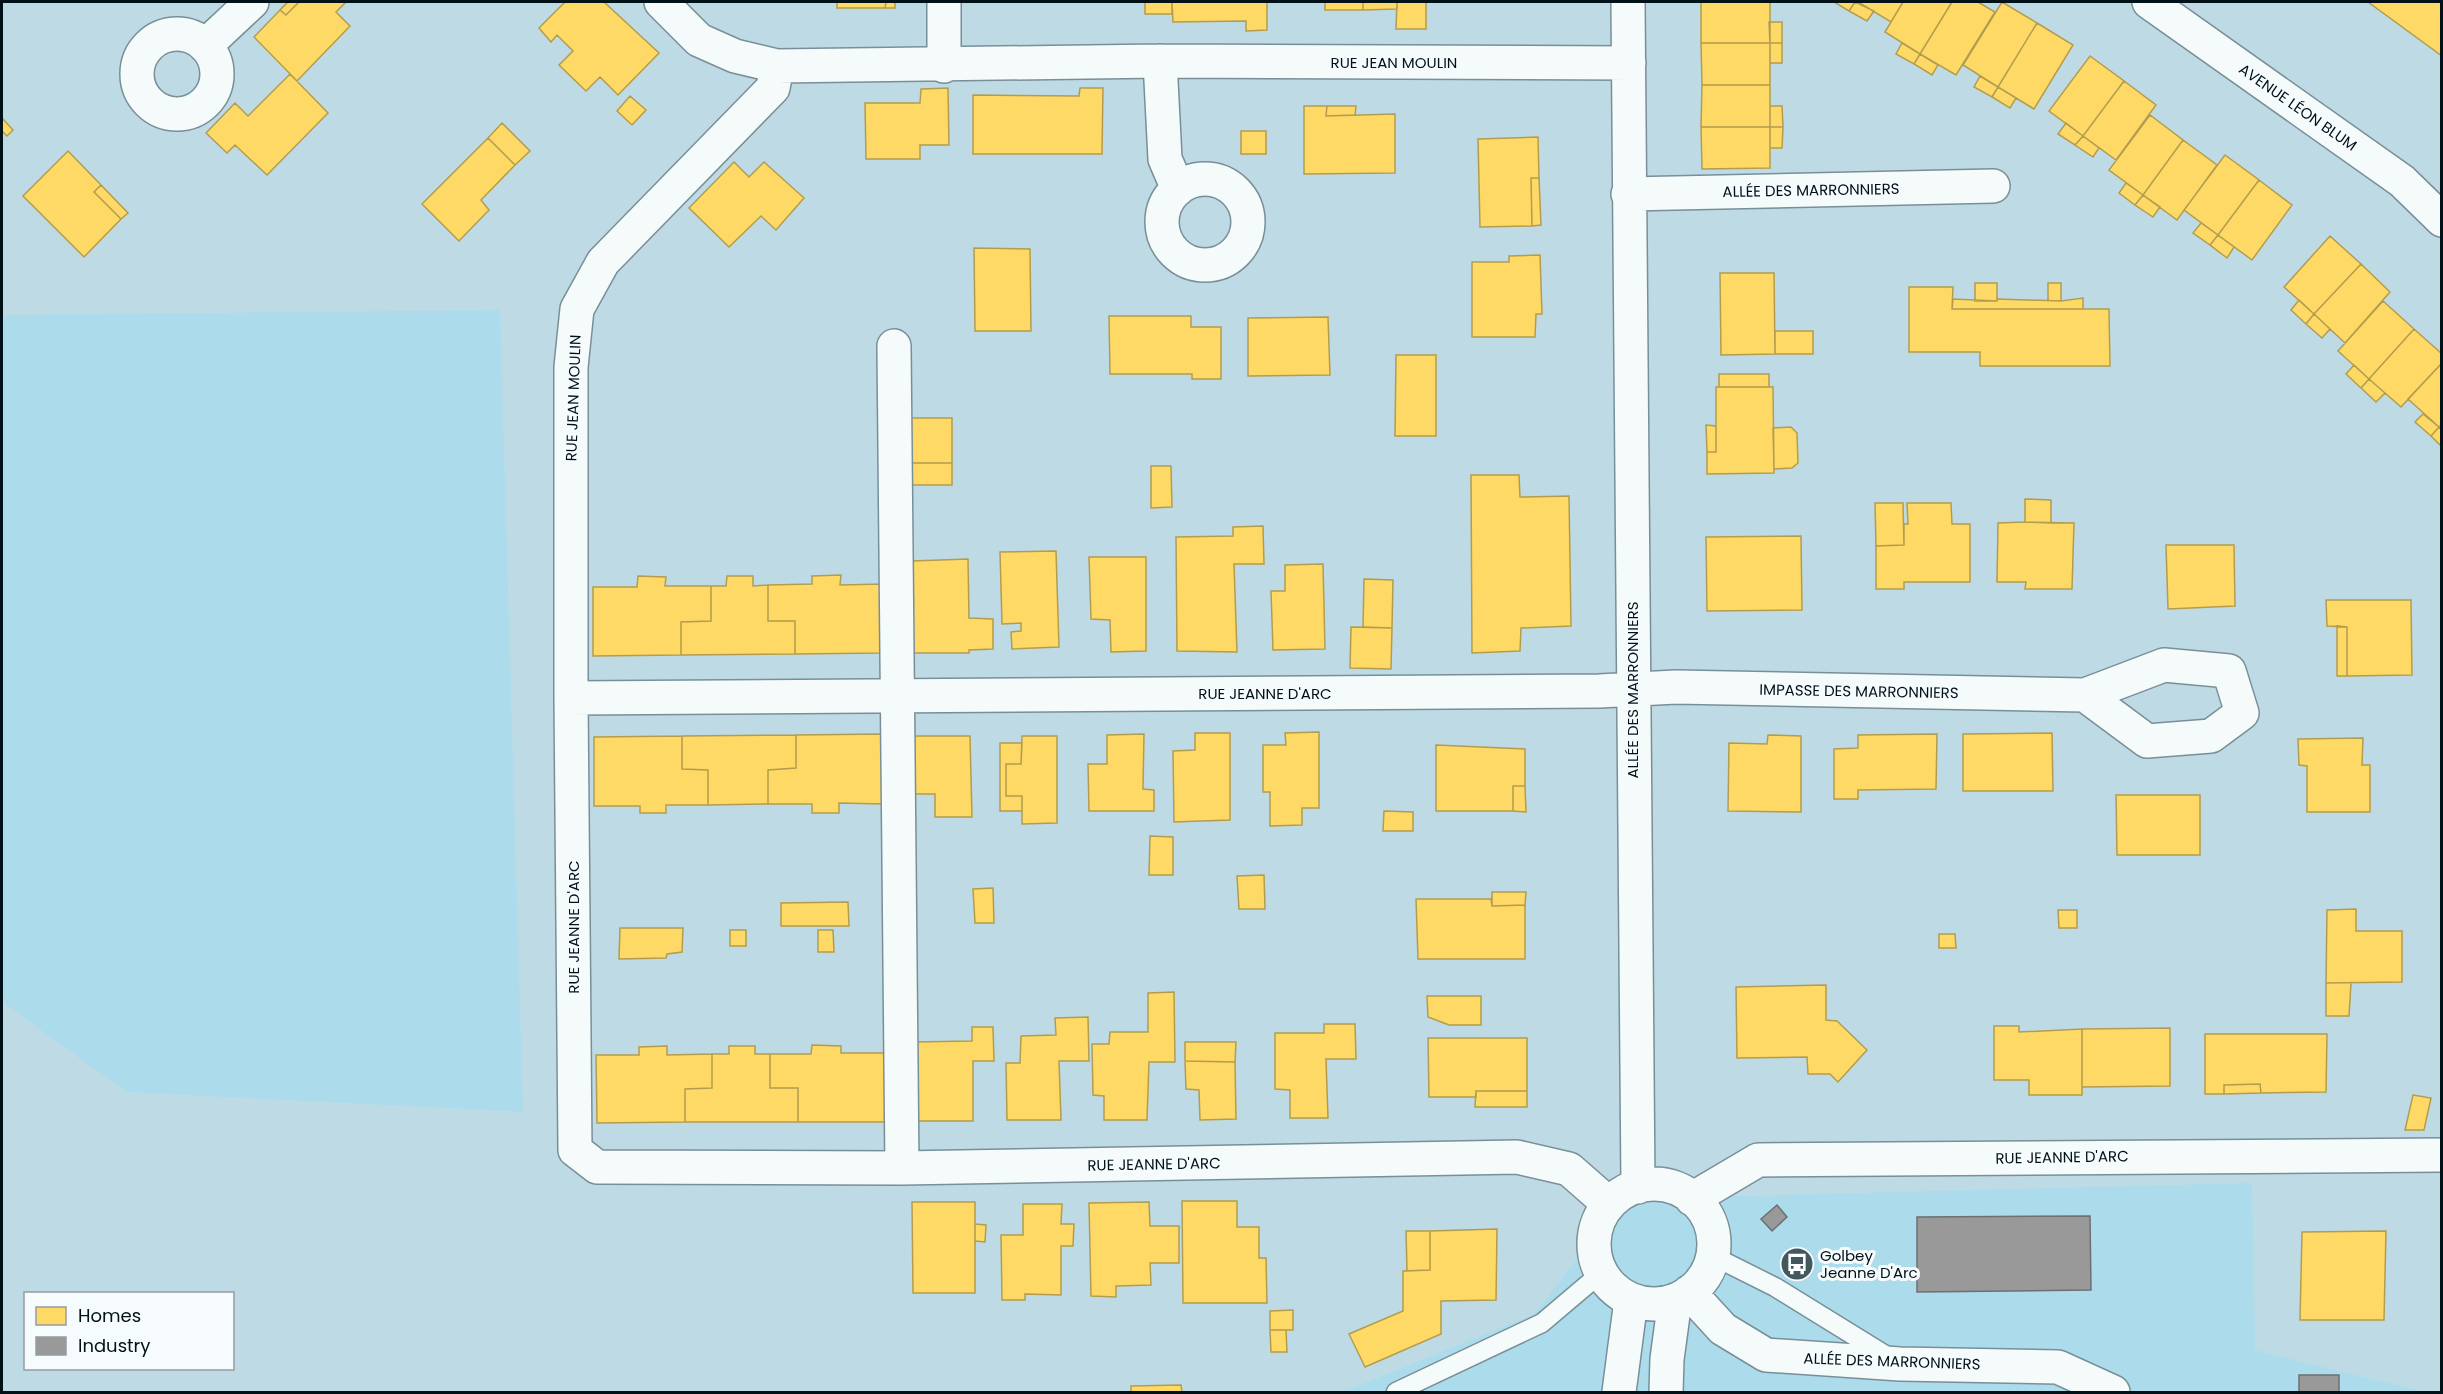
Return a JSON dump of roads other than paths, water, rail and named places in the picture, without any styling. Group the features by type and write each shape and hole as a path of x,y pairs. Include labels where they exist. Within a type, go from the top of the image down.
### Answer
{"street":[{"path":"205,46 252,2"},
{"name":"RUE JEAN MOULIN","path":"661,2 699,40 735,56 777,66 944,66 1160,61 1629,63"},
{"path":"944,2 944,66"},
{"name":"ALLÉE DES MARRONNIERS","path":"1628,2 1638,1187"},
{"name":"AVENUE LÉON BLUM","path":"2149,2 2402,181 2442,220"},
{"path":"1160,61 1165,159 1178,189"},
{"name":"RUE JEAN MOULIN","path":"571,698 571,367 577,309 603,262 773,88 777,66"},
{"name":"ALLÉE DES MARRONNIERS","path":"1628,194 1993,186"},
{"path":"894,346 902,1168"},
{"name":"RUE JEANNE D'ARC","path":"1609,1203 1569,1169 1517,1157 902,1168 597,1167 575,1150 571,698 1575,691 1632,687"},
{"name":"IMPASSE DES MARRONNIERS","path":"1632,687 2085,695"},
{"name":"RUE JEANNE D'ARC","path":"1692,1199 1758,1160 2442,1155"},
{"path":"1645,1184 1666,1185 1686,1192 1692,1199 1701,1207 1711,1225 1713,1256 1710,1267 1699,1285 1682,1296 1662,1304 1641,1304 1622,1296 1601,1273 1596,1263 1593,1242 1598,1222 1609,1203 1625,1191 1645,1184"},
{"path":"1666,1392 1667,1359 1682,1296"},
{"name":"ALLÉE DES MARRONNIERS","path":"1682,1296 1723,1329 1766,1355 1900,1364 2058,1367 2113,1392"},
{"path":"1619,1392 1631,1300"}],"lane":[{"path":"1713,1256 1775,1287 1900,1364"},
{"path":"1396,1392 1542,1323 1601,1273"}],"place":[{"name":"Golbey Jeanne D'Arc","path":"1797,1264"}]}
